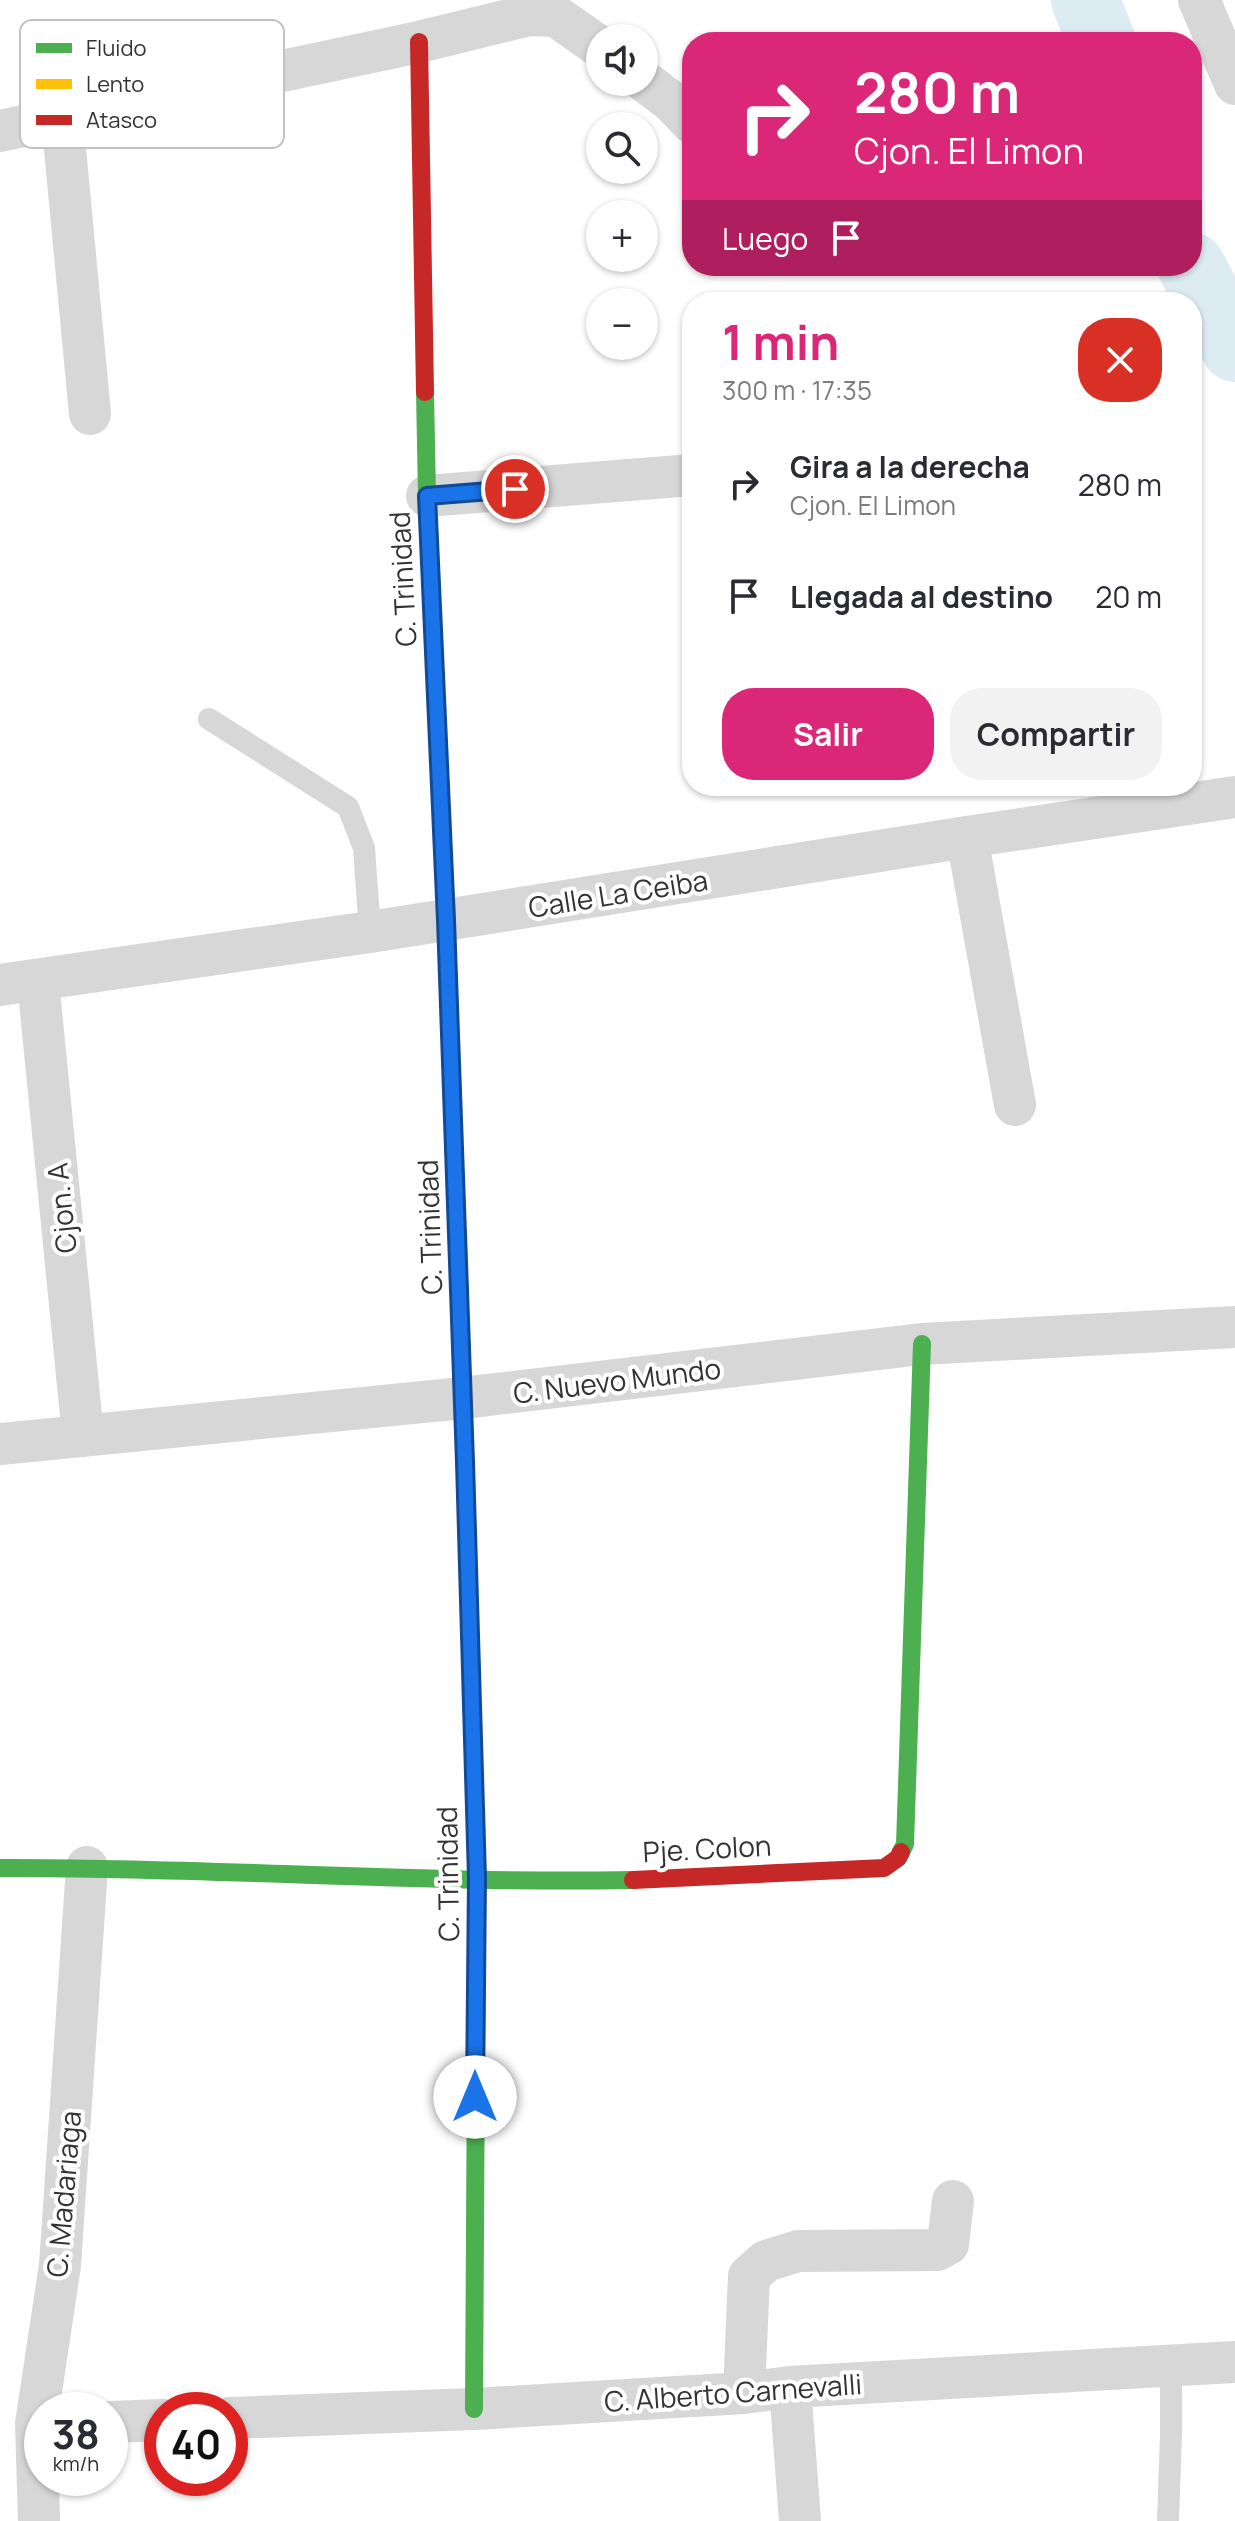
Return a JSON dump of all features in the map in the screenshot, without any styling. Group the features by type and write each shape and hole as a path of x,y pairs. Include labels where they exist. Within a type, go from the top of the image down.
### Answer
{"street":[{"path":"1199,0 1235,82"},
{"path":"284,70 529,15 556,16 586,37"},
{"name":"C. Trinidad","path":"419,42 427,496 446,920 477,1878 474,2409"},
{"path":"658,92 682,112"},
{"path":"0,131 20,126"},
{"path":"65,148 90,414"},
{"path":"427,496 682,476"},
{"name":"Calle La Ceiba","path":"19,983 370,932 1235,797"},
{"path":"967,837 1015,1105"},
{"name":"Cjon. A","path":"19,983 83,1436"},
{"name":"C. Nuevo Mundo","path":"0,1444 463,1398 922,1344 1235,1327"},
{"name":"Pje. Colon","path":"0,1868 87,1867 630,1880 884,1868 898,1858 905,1844 922,1344"},
{"name":"C. Madariaga","path":"33,2392 60,2265 87,1867"},
{"path":"744,2393 749,2276 766,2261 798,2251 937,2250 948,2244 953,2201"},
{"name":"C. Alberto Carnevalli","path":"248,2417 474,2409 744,2393 790,2387 1235,2362"},
{"path":"790,2387 800,2521"},
{"name":"C. Madariaga","path":"36,2496 39,2521"}],"lane":[{"path":"209,719 348,807 364,848 370,932"},
{"path":"1168,2521 1171,2367"}],"waterway":[{"path":"1085,0 1098,32"},
{"path":"1196,276 1235,348"}],"traffic: fast":[{"path":"425,392 461,1336"},
{"path":"901,1852 905,1844 922,1344"},
{"path":"474,2409 475,1810"},
{"path":"0,1868 475,1880 633,1880"}],"traffic: slow":[{"path":"461,1336 475,1810"}],"traffic: jam":[{"path":"419,42 425,392"},
{"path":"633,1880 884,1868 901,1852"}],"route":[{"path":"475,2097 477,1878 465,1462 427,496 515,489"}]}
